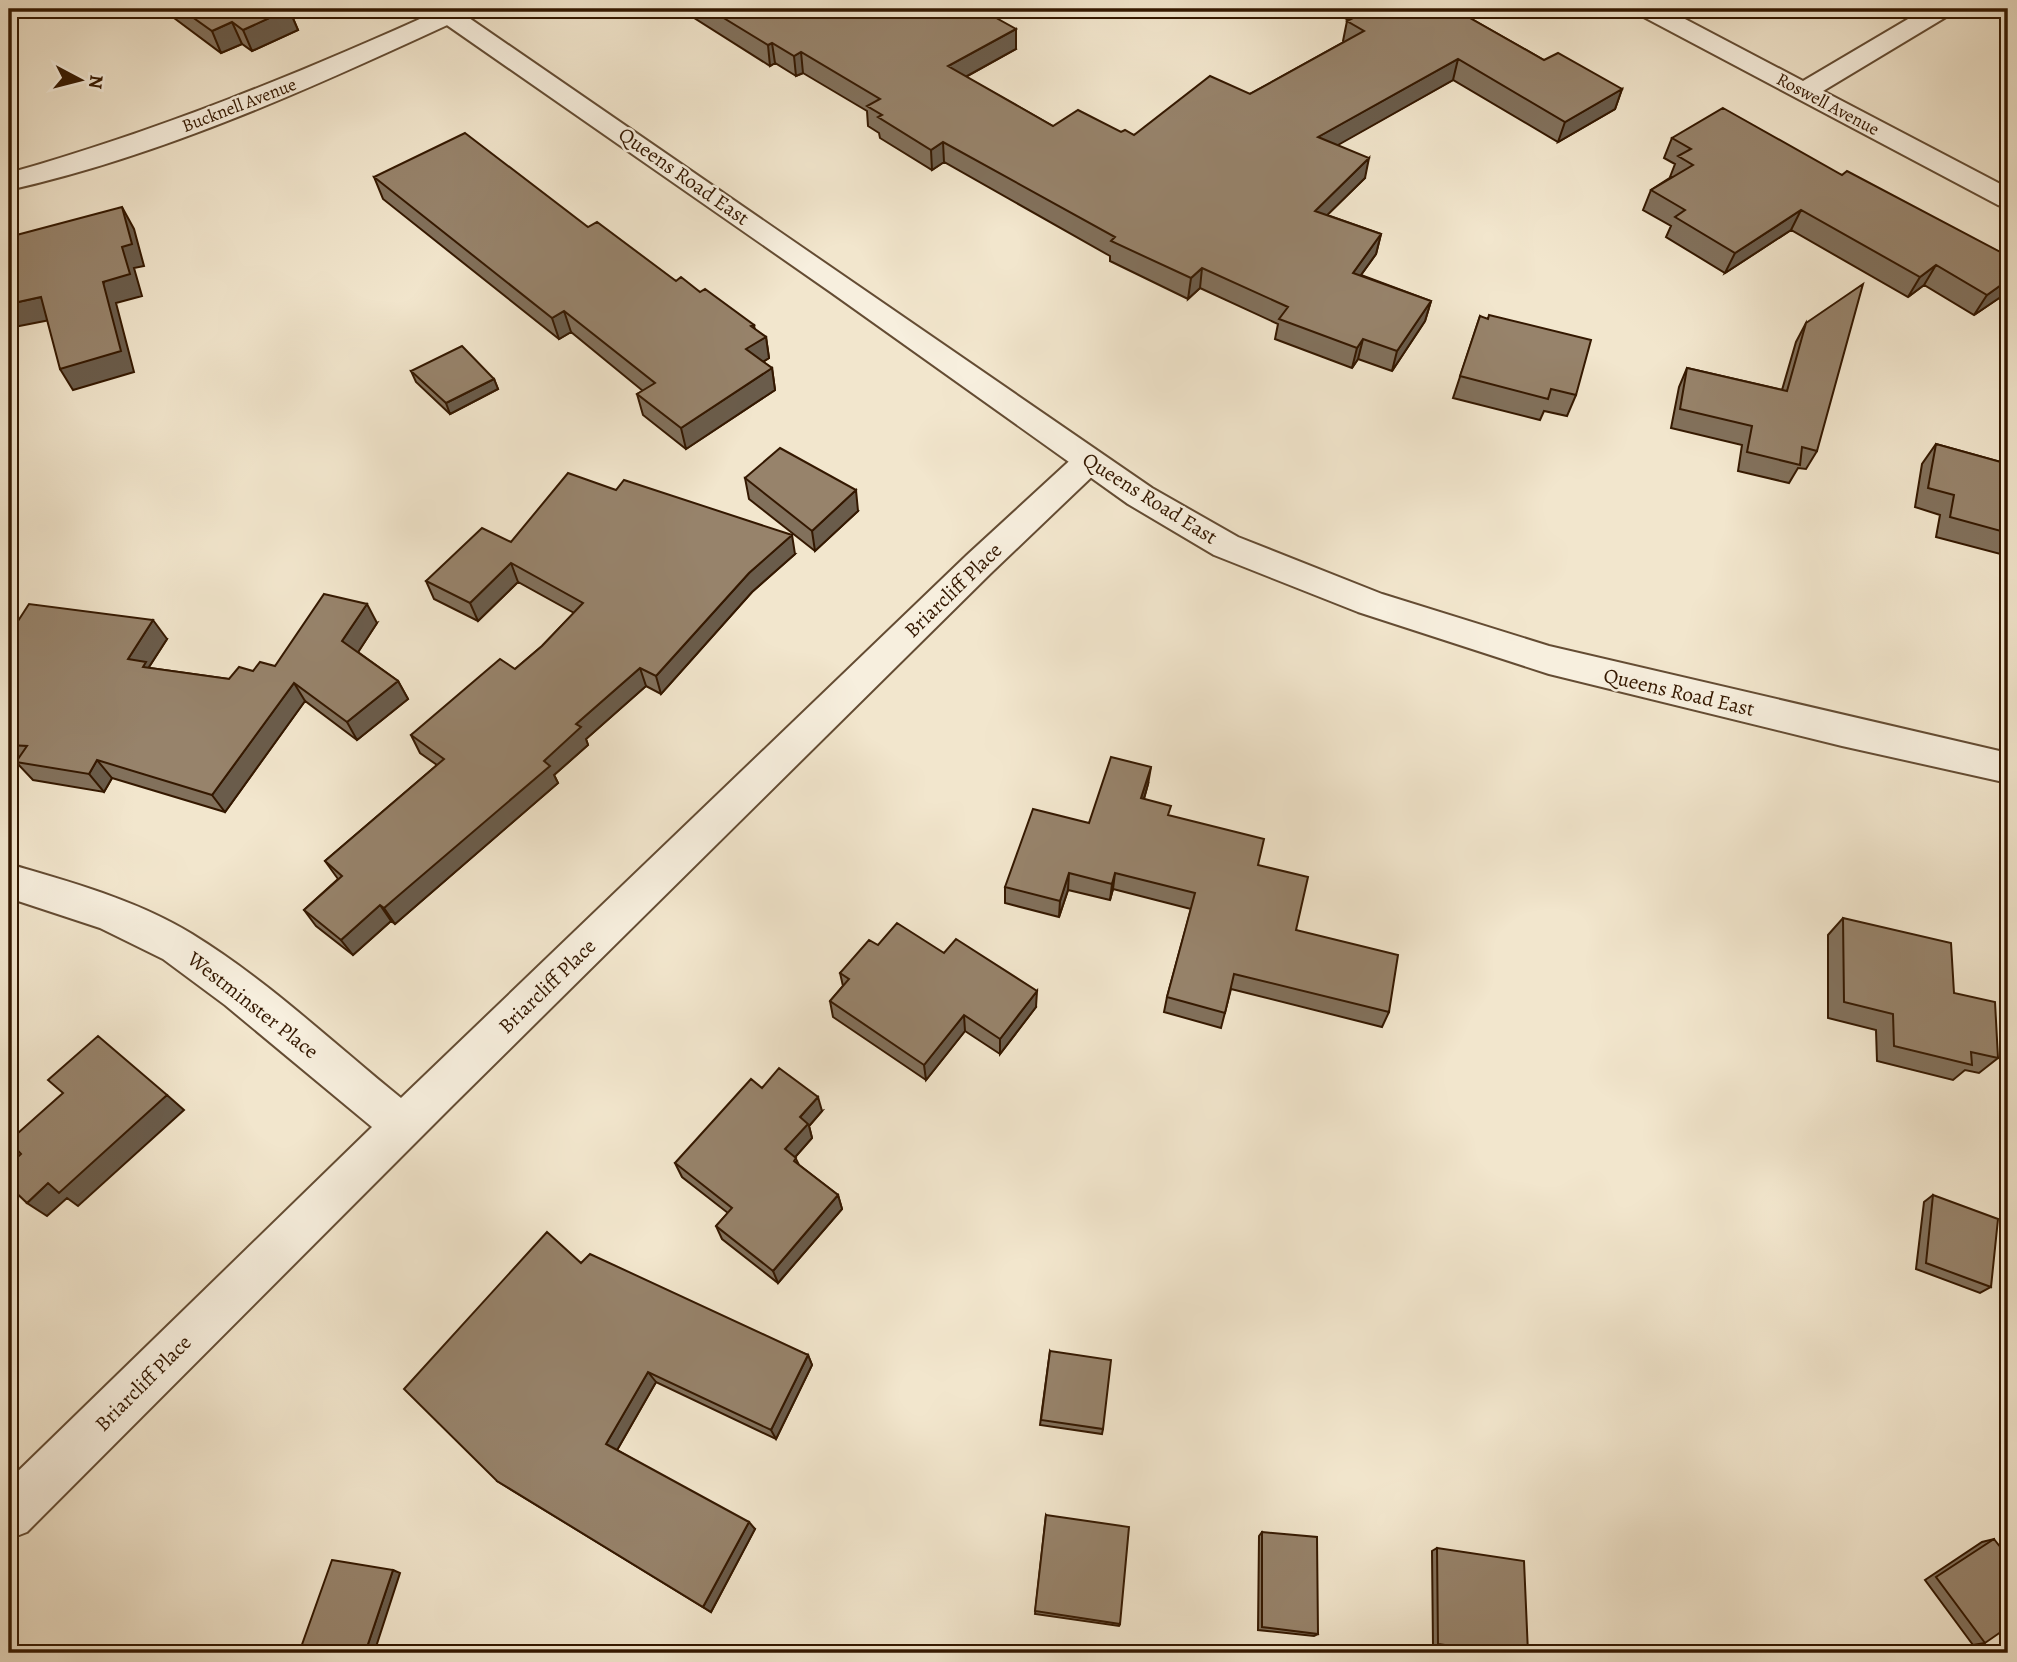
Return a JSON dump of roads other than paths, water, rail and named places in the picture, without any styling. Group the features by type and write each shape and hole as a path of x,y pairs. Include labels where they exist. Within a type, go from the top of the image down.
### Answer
{"street":[{"name":"Roswell Avenue","path":"1647,9 2008,199"},
{"path":"1805,91 1942,9"},
{"name":"Bucknell Avenue","path":"9,182 96,157 209,118 323,72 450,11"},
{"name":"Queens Road East","path":"450,11 1089,461 1173,518 1217,542 1286,571 1424,622 1549,660 2008,768"},
{"name":"Briarcliff Place","path":"9,1514 979,564 1089,461"},
{"name":"Westminster Place","path":"9,881 111,914 177,946 240,992 403,1126"}]}
